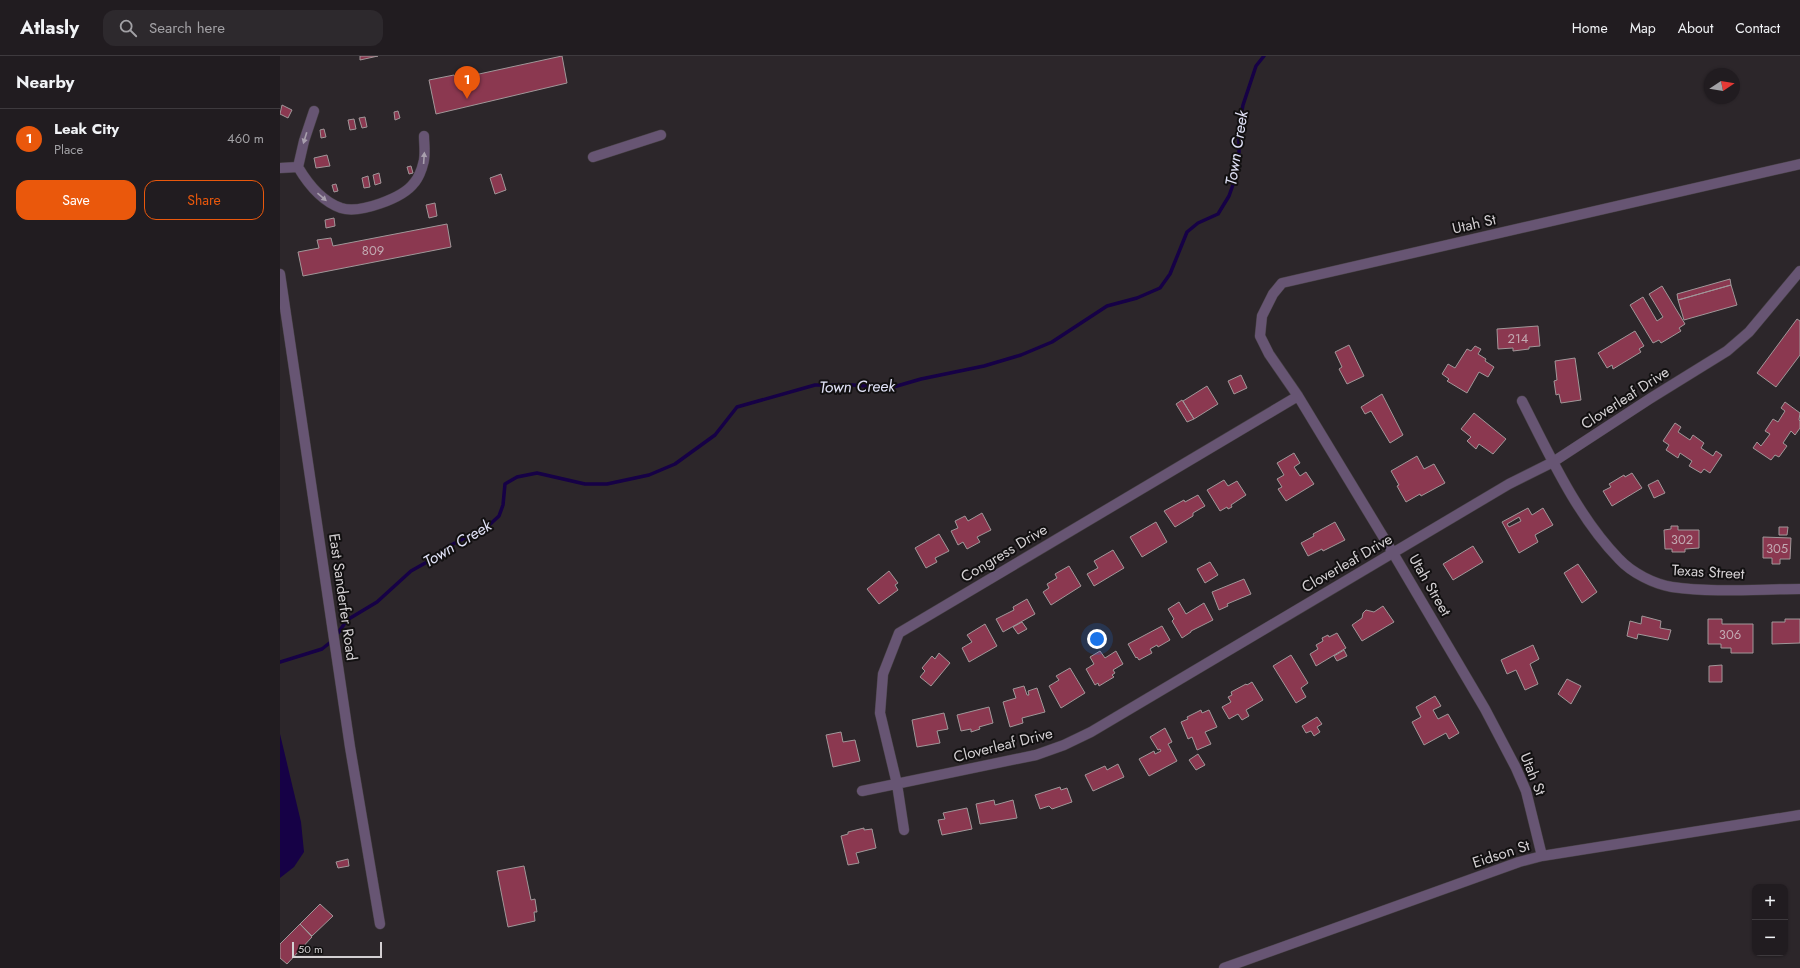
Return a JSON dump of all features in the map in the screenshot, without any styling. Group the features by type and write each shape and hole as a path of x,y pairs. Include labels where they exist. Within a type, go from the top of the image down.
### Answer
{"street":[{"path":"314,111 304,141 298,166 308,184 326,200 342,209 365,208 392,199 414,183 424,163 424,136"},
{"path":"592,157 661,135"},
{"name":"Utah St","path":"1298,396 1269,354 1260,336 1262,316 1273,294 1282,283 1800,164"},
{"path":"280,168 298,166"},
{"name":"Cloverleaf Drive","path":"862,791 1036,755 1064,745 1091,732 1509,484 1553,462 1651,398 1727,351 1749,332 1800,270"},
{"name":"East Sanderfer Road","path":"280,274 350,747 380,924"},
{"name":"Utah Street","path":"1298,396 1485,708"},
{"name":"Congress Drive","path":"904,830 897,784 880,713 883,674 899,633 1298,396"},
{"name":"Texas Street","path":"1522,401 1553,462 1584,514 1601,538 1620,560 1643,577 1671,586 1700,589 1800,589"},
{"name":"Utah St","path":"1485,708 1516,768 1526,791 1542,856"},
{"name":"Eidson St","path":"1224,968 1519,862 1542,856 1800,816"}],"shaded area":[{"path":"280,734 301,822 304,852 294,867 280,878"}],"building":[{"path":"360,56 378,56 360,60"},
{"path":"562,56 567,83 436,114 429,80 454,75 456,79"},
{"path":"282,105 292,110 288,118 280,114"},
{"path":"398,111 400,118 395,120 394,112"},
{"path":"365,117 367,127 362,128 359,118"},
{"path":"354,119 356,129 350,130 348,120"},
{"path":"324,129 326,137 321,138 320,130"},
{"path":"327,155 330,166 316,168 314,158"},
{"path":"411,166 413,173 409,174 407,167"},
{"path":"379,173 381,183 375,185 373,175"},
{"path":"501,174 506,190 495,194 490,178"},
{"path":"368,176 370,187 364,188 362,178"},
{"path":"336,184 338,191 334,192 332,185"},
{"path":"435,203 437,216 429,218 426,205"},
{"path":"334,218 335,226 326,228 325,220"},
{"path":"447,224 451,247 303,276 298,252 319,248 317,240 331,238 333,246"},
{"path":"1730,279 1731,285 1678,300 1677,294"},
{"path":"1731,285 1737,305 1684,320 1678,300"},
{"path":"1662,286 1685,324 1679,328 1681,331 1661,343 1659,340 1653,343 1630,305 1643,297 1657,321 1663,317 1649,294"},
{"path":"1797,319 1800,321 1800,355 1776,387 1757,373"},
{"path":"1538,326 1540,346 1513,351 1513,348 1498,349 1497,329"},
{"path":"1635,331 1644,346 1639,349 1641,352 1613,369 1612,365 1607,368 1598,353"},
{"path":"1349,345 1364,376 1347,384 1339,369 1342,367 1335,352"},
{"path":"1475,346 1481,349 1478,354 1494,367 1488,377 1479,372 1467,393 1447,381 1449,379 1442,374 1448,364 1455,368 1467,349 1471,351"},
{"path":"1575,358 1581,400 1561,403 1559,394 1556,395 1554,381 1557,380 1555,361"},
{"path":"1241,375 1247,388 1234,394 1228,381"},
{"path":"1207,386 1218,404 1194,419 1183,401"},
{"path":"1382,394 1403,435 1390,443 1371,411 1365,414 1361,407"},
{"path":"1182,400 1194,419 1187,422 1176,404"},
{"path":"1785,402 1800,413 1800,428 1795,435 1791,431 1783,443 1787,446 1779,457 1775,455 1771,460 1753,448 1757,442 1761,446 1770,434 1765,431 1773,419 1778,422 1785,411 1781,408"},
{"path":"1474,413 1506,439 1493,454 1479,444 1476,449 1467,441 1471,437 1461,429"},
{"path":"1675,423 1681,427 1678,432 1690,440 1693,435 1704,443 1701,448 1713,456 1716,451 1722,455 1710,473 1704,469 1701,473 1689,466 1692,461 1680,453 1678,458 1666,450 1669,445 1663,441"},
{"path":"1294,453 1300,463 1294,467 1300,476 1306,472 1314,484 1286,501 1278,489 1282,487 1277,479 1284,475 1277,463"},
{"path":"1417,456 1424,469 1434,464 1445,483 1406,502 1391,471"},
{"path":"1632,473 1642,488 1612,506 1603,491 1611,487 1609,484 1624,475 1625,477"},
{"path":"1224,480 1228,486 1237,481 1246,495 1231,505 1232,507 1228,509 1227,507 1220,511 1207,490"},
{"path":"1658,480 1665,493 1654,498 1648,485"},
{"path":"1198,495 1205,506 1193,513 1193,516 1175,527 1164,511 1184,500 1185,502"},
{"path":"1528,508 1532,515 1543,508 1553,525 1535,535 1538,542 1519,553 1502,522","holes":["1519,517 1521,521 1509,527 1507,524"]},
{"path":"982,513 991,530 977,537 980,542 967,549 963,542 958,545 951,531 958,528 955,521 965,516 968,521"},
{"path":"1156,522 1167,542 1142,557 1130,537"},
{"path":"1335,522 1345,540 1323,551 1322,549 1308,556 1301,543 1314,536 1313,534"},
{"path":"1671,526 1678,526 1678,530 1699,530 1699,548 1685,549 1685,552 1672,552 1672,549 1665,549 1664,530 1671,529"},
{"path":"1779,527 1788,527 1787,535 1779,535"},
{"path":"939,534 949,551 935,558 937,562 926,568 915,548"},
{"path":"1763,537 1791,538 1790,559 1780,559 1780,564 1772,564 1772,558 1763,558"},
{"path":"1473,546 1483,562 1453,580 1443,564"},
{"path":"1113,550 1124,568 1094,586 1087,574 1098,568 1094,561"},
{"path":"1210,562 1218,575 1205,583 1197,569"},
{"path":"1578,564 1597,592 1582,603 1564,573"},
{"path":"1069,566 1081,586 1051,605 1043,592 1049,588 1047,584 1057,578 1055,574"},
{"path":"889,571 898,583 895,585 898,590 879,604 867,589"},
{"path":"1244,579 1251,594 1227,604 1228,606 1219,610 1212,592"},
{"path":"1027,599 1035,614 1003,632 996,619 1014,610 1013,607"},
{"path":"1179,602 1186,614 1204,603 1213,620 1191,631 1182,638 1172,621 1174,619 1168,609"},
{"path":"1383,606 1394,622 1362,641 1352,625 1362,618 1363,613 1366,610 1374,612"},
{"path":"1642,616 1661,621 1660,628 1671,630 1668,640 1638,634 1637,639 1627,636 1630,621 1641,624"},
{"path":"1708,619 1722,619 1722,624 1753,624 1753,653 1731,653 1731,648 1721,648 1721,644 1708,644"},
{"path":"1785,619 1800,619 1800,643 1772,644 1772,622 1785,622"},
{"path":"1022,622 1027,629 1018,634 1013,627"},
{"path":"985,624 997,646 969,662 962,648 972,642 967,635"},
{"path":"1162,626 1170,640 1158,647 1157,645 1150,649 1152,653 1139,660 1137,657 1136,658 1128,644"},
{"path":"1337,633 1346,648 1316,666 1310,654 1318,649 1316,645 1323,641 1322,638 1328,635 1329,637"},
{"path":"1533,645 1539,659 1530,664 1538,684 1525,690 1516,670 1507,674 1501,660"},
{"path":"1344,650 1347,656 1337,661 1334,656"},
{"path":"1100,651 1105,658 1116,651 1123,664 1113,670 1115,673 1112,675 1114,677 1099,686 1098,683 1095,685 1086,669 1094,664 1090,657"},
{"path":"939,653 950,663 931,686 920,677 925,671 922,668 932,656 935,659"},
{"path":"1291,655 1308,683 1301,688 1306,697 1296,703 1273,666"},
{"path":"1722,665 1722,682 1709,682 1709,666"},
{"path":"1070,668 1085,693 1061,708 1049,686 1059,680 1056,676"},
{"path":"1567,679 1581,686 1571,704 1558,694"},
{"path":"1252,682 1263,700 1246,710 1249,716 1242,720 1238,714 1229,719 1222,707 1231,702 1228,697 1232,695 1231,692"},
{"path":"1024,686 1027,695 1029,695 1028,691 1037,688 1045,712 1022,718 1023,723 1010,727 1003,702 1016,698 1013,689"},
{"path":"1435,696 1441,706 1433,710 1438,719 1448,714 1459,733 1449,739 1446,733 1424,745 1412,722 1421,717 1416,707"},
{"path":"989,707 993,723 979,727 980,729 971,732 971,729 961,731 957,715"},
{"path":"1201,710 1202,713 1209,710 1217,727 1205,732 1211,744 1197,750 1192,737 1188,739 1181,722 1188,719 1187,717"},
{"path":"944,713 948,729 937,731 940,743 917,747 912,720"},
{"path":"1317,717 1322,724 1317,727 1320,732 1314,736 1311,731 1306,733 1302,726"},
{"path":"1165,728 1172,742 1168,744 1177,761 1149,776 1139,759 1154,751 1155,754 1161,751 1160,749 1158,750 1150,737"},
{"path":"841,732 843,742 855,740 860,761 833,767 826,735"},
{"path":"1198,754 1205,765 1196,770 1189,760"},
{"path":"1118,764 1124,777 1093,791 1085,775 1105,766 1107,770"},
{"path":"1060,787 1061,790 1067,788 1072,802 1052,809 1049,806 1040,809 1035,795"},
{"path":"994,800 995,805 1013,800 1017,818 980,824 976,804"},
{"path":"967,808 972,829 942,835 938,820 945,819 943,813"},
{"path":"864,828 864,830 872,829 876,848 856,853 859,863 848,865 841,836 848,834 848,832"},
{"path":"348,859 349,866 338,868 336,862"},
{"path":"524,866 531,900 535,899 537,912 534,912 535,921 508,927 497,871"},
{"path":"320,904 333,916 312,936 300,924"},
{"path":"300,924 312,937 287,964 280,958 280,944"}],"waterway":[{"name":"Town Creek","path":"336,636 347,620 377,602 411,571 427,562 449,546 487,527 499,516 503,505 505,484 517,477 537,473 585,484 607,484 649,475 675,464 715,435 737,407 815,385 853,385 890,388 921,379 984,366 1021,355 1052,342 1107,306 1137,298 1160,288 1170,274 1187,232 1198,223 1218,214 1229,196 1235,179 1239,152 1239,127 1243,105 1256,66 1264,56"},
{"name":"Town Creek","path":"280,662 322,649 332,641"}],"place":[{"name":"Leak City","path":"467,99"}]}
